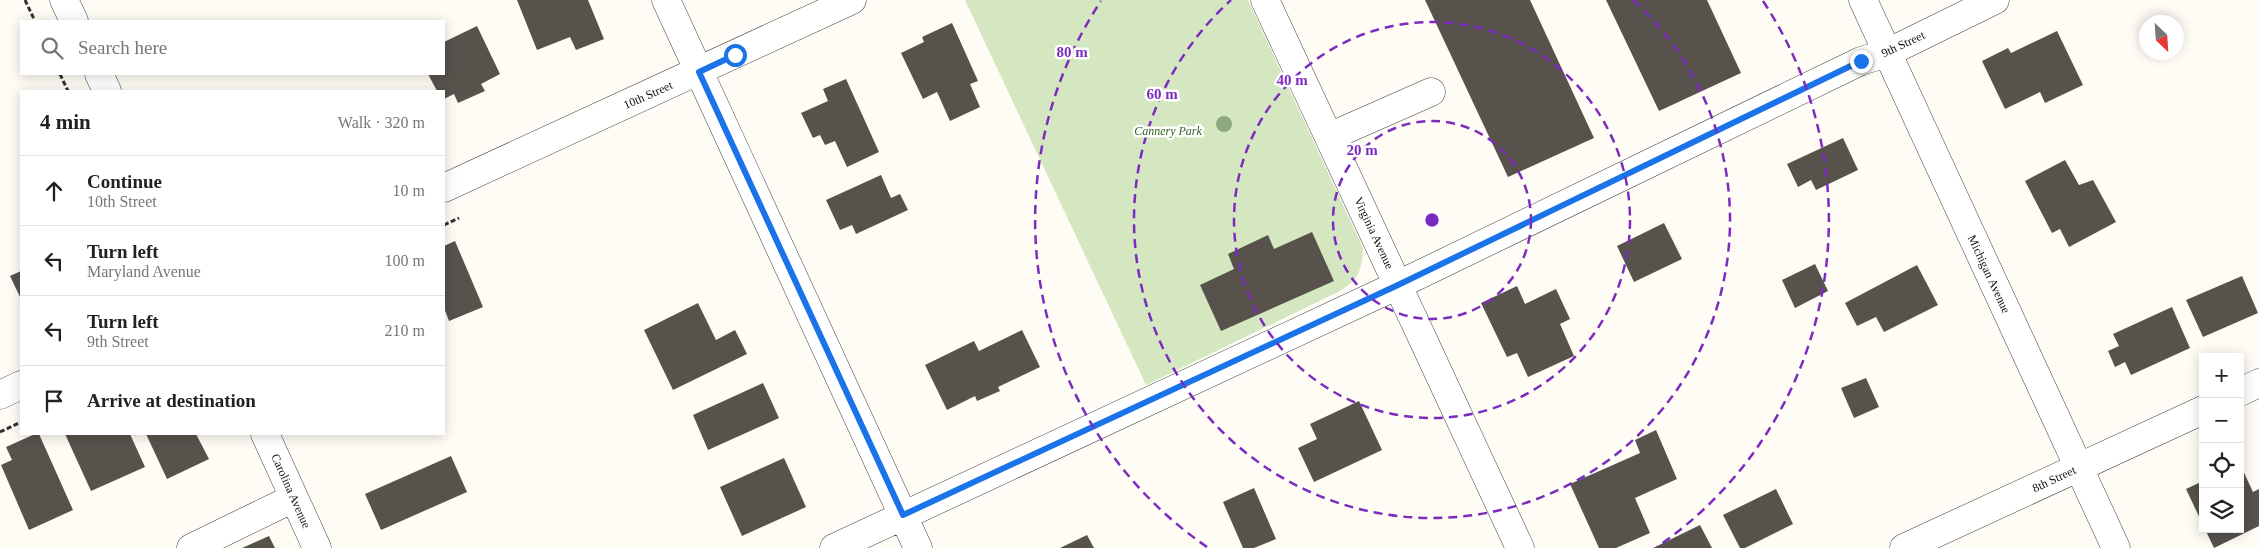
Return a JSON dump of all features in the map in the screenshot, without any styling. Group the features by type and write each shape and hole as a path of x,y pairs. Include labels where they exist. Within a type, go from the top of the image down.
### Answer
{"street":[{"path":"64,0 74,20"},
{"path":"666,0 918,548"},
{"name":"10th Street","path":"445,188 852,0"},
{"name":"Virginia Avenue","path":"1265,0 1520,548"},
{"name":"Michigan Avenue","path":"1863,0 2116,548"},
{"name":"9th Street","path":"834,548 1398,285 1861,61 1887,53 1995,0"},
{"path":"99,75 107,90"},
{"path":"1329,137 1431,92"},
{"path":"2244,390 2259,383"},
{"path":"0,395 20,385"},
{"name":"8th Street","path":"1904,548 2199,412"},
{"name":"Carolina Avenue","path":"265,435 317,548"},
{"path":"191,548 294,498"}],"path":[{"path":"25,0 35,20"},
{"path":"60,75 68,90"},
{"path":"445,225 461,217"},
{"path":"0,432 20,422"}],"green space":[{"name":"Cannery Park","path":"965,0 1248,0 1363,248 1362,262 1355,278 1340,291 1146,385"}],"building":[{"path":"517,0 588,0 604,39 576,50 570,37 537,50"},
{"path":"1425,0 1530,0 1594,138 1508,177"},
{"path":"1606,0 1707,0 1741,73 1659,111"},
{"path":"952,23 978,81 970,84 980,107 950,121 937,92 923,99 901,53 924,42 922,37"},
{"path":"477,26 500,74 481,84 485,91 458,103 454,94 445,98 445,90 436,90 429,75 445,75 445,42"},
{"path":"2057,31 2083,85 2045,103 2040,92 2005,109 1982,61 2008,48 2011,53"},
{"path":"846,79 879,152 847,167 835,141 825,145 820,135 813,138 801,113 828,101 823,89"},
{"path":"1843,138 1858,170 1816,190 1811,180 1798,187 1787,164"},
{"path":"2065,160 2079,185 2093,180 2116,222 2069,247 2060,229 2052,233 2025,181"},
{"path":"881,175 891,198 900,194 908,210 856,234 852,225 840,230 826,200"},
{"path":"1664,223 1682,259 1634,282 1617,246"},
{"path":"1312,232 1334,281 1221,331 1200,285 1234,269 1228,254 1268,235 1274,249"},
{"path":"455,241 483,307 449,321 445,311 445,246"},
{"path":"1815,264 1828,291 1795,308 1782,280"},
{"path":"1917,265 1938,305 1884,332 1876,317 1857,326 1845,303"},
{"path":"20,271 20,297 10,276"},
{"path":"2242,276 2258,313 2203,337 2186,300"},
{"path":"1517,286 1525,304 1556,289 1570,319 1560,324 1574,356 1528,377 1517,353 1507,357 1481,303"},
{"path":"698,303 716,340 735,330 747,354 673,390 644,330"},
{"path":"2172,307 2190,348 2131,375 2125,362 2115,367 2108,351 2119,346 2113,334"},
{"path":"1022,330 1040,367 998,387 1000,391 977,401 975,396 947,410 925,365 974,341 979,351"},
{"path":"1866,378 1879,407 1854,418 1841,388"},
{"path":"763,383 779,418 708,450 693,415"},
{"path":"1359,401 1382,450 1314,482 1298,448 1317,439 1310,424"},
{"path":"1656,430 1677,479 1635,498 1650,533 1616,548 1599,548 1570,484 1640,453 1635,440"},
{"path":"33,435 39,435 73,510 29,530 1,465 12,460 6,447"},
{"path":"65,435 130,435 145,467 91,491"},
{"path":"146,435 197,435 209,459 167,479"},
{"path":"451,456 467,492 381,530 365,494"},
{"path":"784,458 806,507 742,536 720,487"},
{"path":"2244,473 2253,492 2259,489 2259,526 2214,548 2207,533 2244,533"},
{"path":"2199,483 2199,517 2186,489"},
{"path":"1254,488 1276,539 1254,548 1243,548 1223,502"},
{"path":"1776,489 1793,524 1745,548 1740,548 1723,515"},
{"path":"1700,525 1712,548 1653,548"},
{"path":"1087,535 1094,548 1060,548"},
{"path":"269,536 275,548 242,548"}],"route":[{"path":"735,55 699,72 903,515 1398,285 1861,61"}]}
